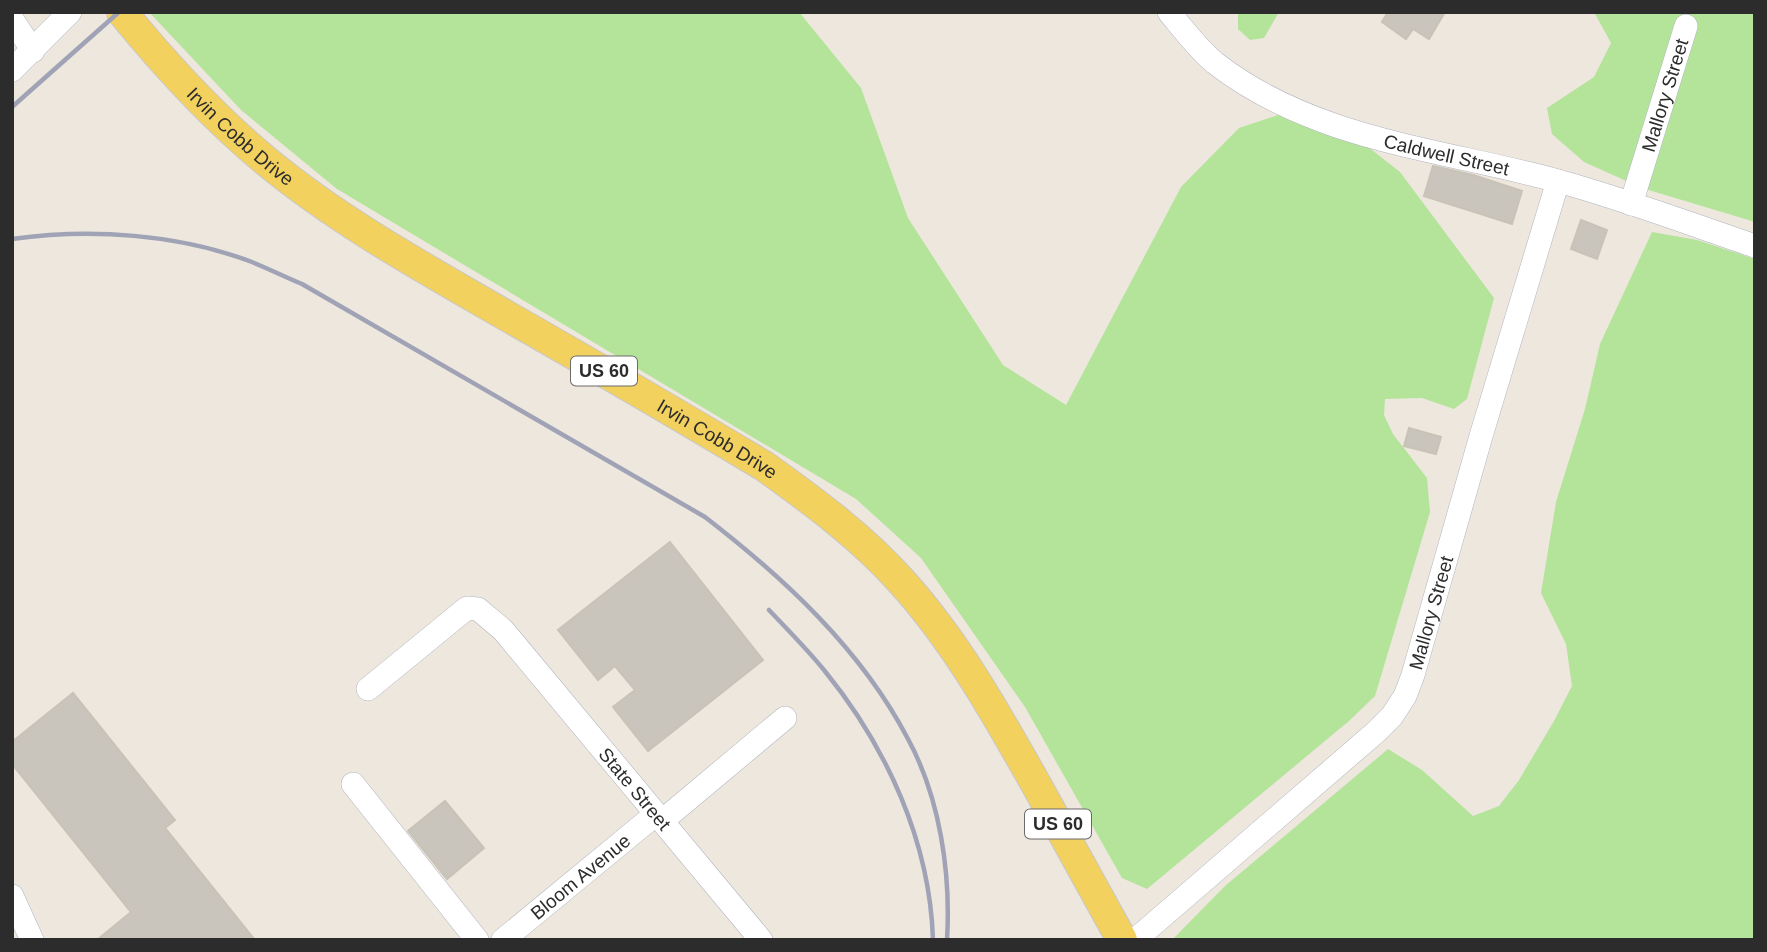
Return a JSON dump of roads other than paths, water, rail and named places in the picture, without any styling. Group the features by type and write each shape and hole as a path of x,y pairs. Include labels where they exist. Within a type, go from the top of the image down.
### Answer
{"main road":[{"name":"Irvin Cobb Drive","path":"122,12 177,76 216,116 265,160 355,227 764,466 819,505 870,549 902,582 957,652 992,708 1122,940"}],"street":[{"path":"12,70 70,12"},
{"name":"Caldwell Street","path":"1169,12 1213,62 1269,100 1344,129 1450,157 1558,181 1755,246"},
{"path":"12,19 33,51"},
{"name":"Mallory Street","path":"1631,204 1686,26"},
{"name":"Mallory Street","path":"1135,940 1376,732 1392,716 1405,696 1428,628 1481,436 1558,181"},
{"name":"State Street","path":"368,689 467,608 478,609 510,638 761,940"},
{"name":"Bloom Avenue","path":"503,940 785,718"},
{"path":"353,784 477,940"},
{"path":"12,896 32,940"}],"railway":[{"path":"12,107 119,12"},
{"path":"12,239 72,234 134,236 194,245 252,262 302,284 705,517 792,590 819,617 868,675 908,739 928,786 941,836 947,889 947,940"},
{"path":"769,610 818,662 867,730 885,763 914,831 930,903 933,940"}]}
